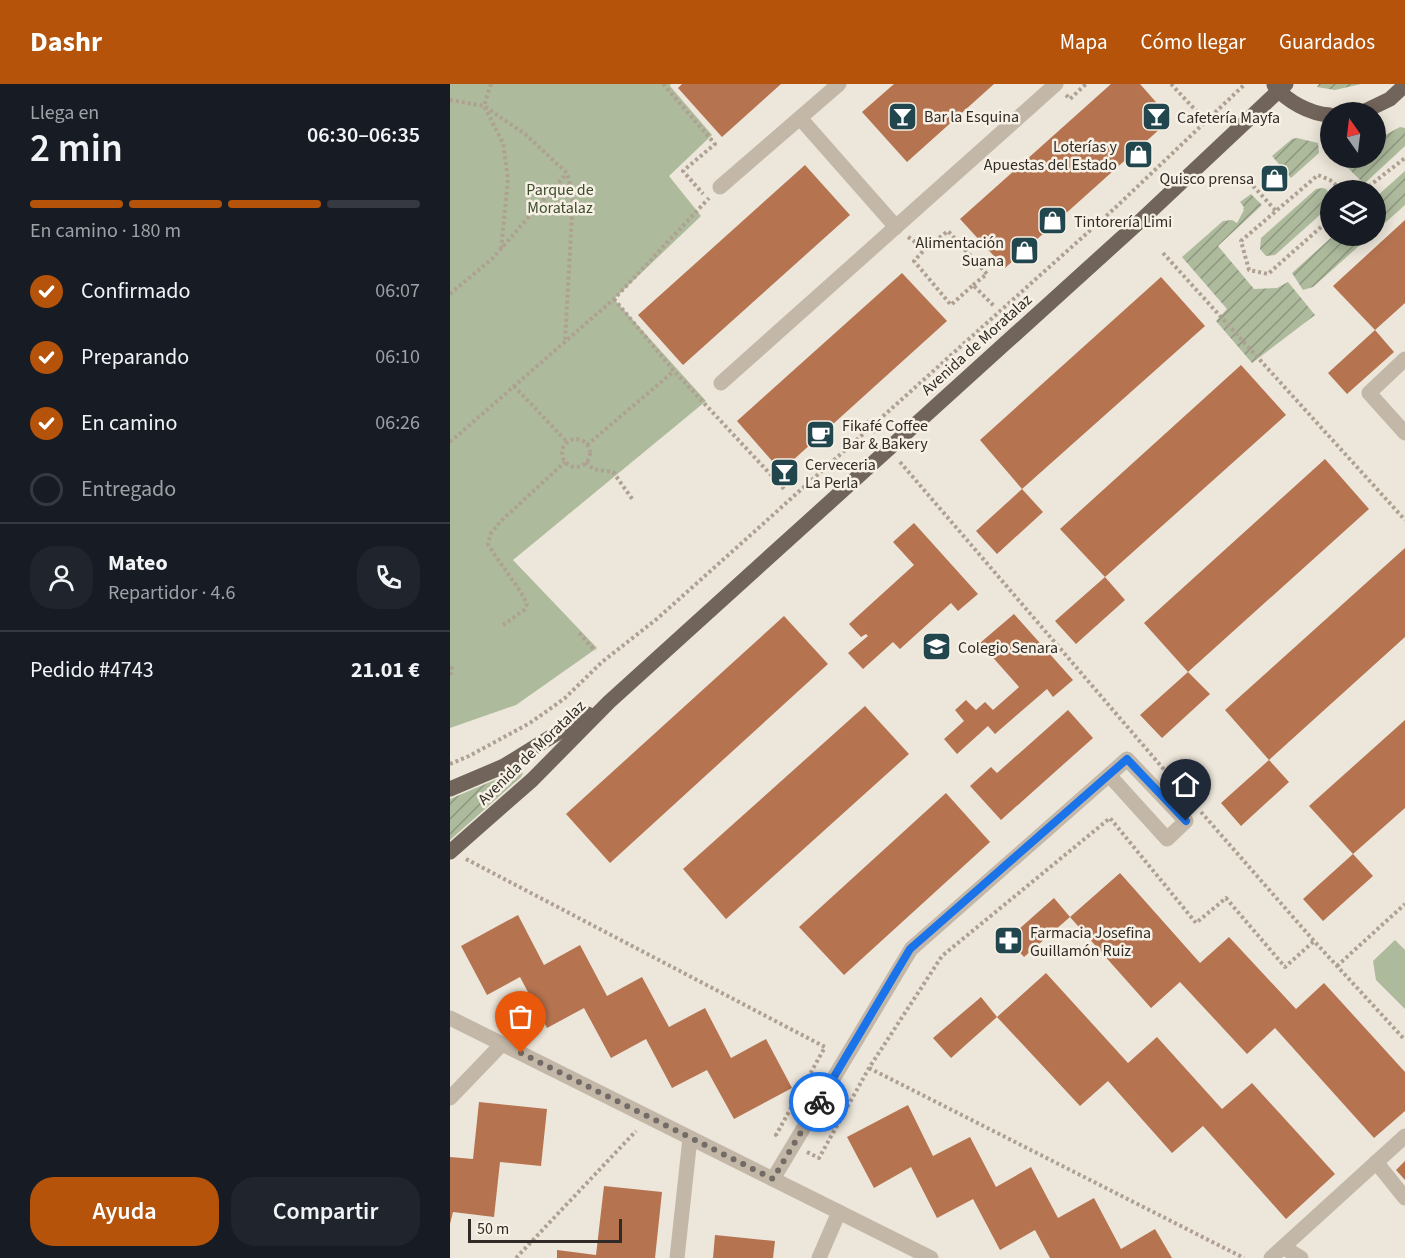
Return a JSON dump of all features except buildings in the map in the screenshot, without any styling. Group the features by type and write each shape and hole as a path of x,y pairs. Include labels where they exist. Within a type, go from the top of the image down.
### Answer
{"main road":[{"path":"1384,102 1405,85"},
{"path":"1279,86 1297,105 1320,112"},
{"name":"Avenida de Moratalaz","path":"450,851 532,780 609,702 1137,224 1279,86"},
{"name":"Avenida de Moratalaz","path":"450,789 504,766 609,702"}],"street":[{"path":"720,187 839,84"},
{"path":"721,383 1056,84"},
{"path":"800,118 896,227"},
{"path":"1405,359 1369,393 1405,433"},
{"path":"773,1179 910,949 1127,759 1186,821 1167,839 1109,775"},
{"path":"450,1018 931,1258"},
{"path":"450,1098 502,1044"},
{"path":"1271,1258 1405,1136"},
{"path":"677,1258 690,1138"},
{"path":"1376,1161 1405,1198"},
{"path":"819,1258 839,1212"},
{"path":"1283,1247 1301,1258"}],"path":[{"path":"491,84 484,106 503,143 508,179 501,250"},
{"path":"663,84 715,144 683,171 708,199"},
{"path":"1171,84 1201,116"},
{"path":"450,764 530,723 565,698 602,662 658,618 1115,208 1245,84"},
{"path":"450,100 484,106 525,134 567,173 573,196 565,342"},
{"path":"1377,180 1405,158"},
{"path":"450,294 501,250 567,173"},
{"path":"1320,228 1268,274 1249,270 1241,241 1318,175 1330,180"},
{"path":"1245,177 1276,212"},
{"path":"450,442 614,299 720,187"},
{"path":"896,227 925,249"},
{"path":"948,231 987,274 951,304 914,261 925,249 948,231"},
{"path":"1163,253 1405,520"},
{"path":"973,285 994,306"},
{"path":"614,299 674,371 786,491"},
{"path":"587,445 674,371"},
{"path":"514,386 567,442"},
{"path":"866,421 876,434"},
{"path":"576,439 587,445 590,454 586,462 574,467 566,462 562,450 567,442 576,439"},
{"path":"503,625 524,610 527,604 488,544 491,533 501,520 566,462"},
{"path":"586,462 593,469 613,472 633,500"},
{"path":"900,462 1170,775"},
{"path":"579,633 595,651"},
{"path":"450,667 452,669 450,677"},
{"path":"1198,808 1314,941 1405,1040"},
{"path":"1244,1258 869,1068 942,956 1110,818 1196,923 1226,898 1285,967 1314,941"},
{"path":"450,851 825,1047"},
{"path":"1337,966 1405,904"},
{"path":"516,1258 649,1117"}],"green space":[{"name":"Parque de Moratalaz","path":"450,84 671,84 670,86 712,135 669,176 701,216 614,299 706,401 513,560 597,648 516,705 450,728"},
{"path":"1319,84 1361,84 1335,90 1317,87"},
{"path":"1400,127 1405,128 1405,146 1386,164 1386,135"},
{"path":"1292,139 1318,143 1319,153 1291,178 1272,156"},
{"path":"1348,168 1381,168 1368,180 1360,180"},
{"path":"1405,171 1405,205 1386,222 1386,188"},
{"path":"1320,188 1320,215 1275,255 1266,256 1260,249 1261,238 1316,189"},
{"path":"1251,194 1262,205 1218,246 1254,289 1277,288 1288,282 1315,315 1252,363 1216,321 1227,309 1182,257 1223,221 1232,220 1237,223 1244,210 1240,202"},
{"path":"1322,246 1359,246 1313,287 1303,290 1292,273"},
{"path":"516,771 523,773 521,777 450,840 450,799"},
{"path":"1395,940 1405,950 1405,1009 1376,980 1373,961"}],"way so far":[{"path":"521,1053 773,1179 819,1102"}],"place":[{"name":"Bar la Esquina","path":"903,116"},
{"name":"Cafetería Mayfa","path":"1156,117"},
{"name":"Loterías y Apuestas del Estado","path":"1138,155"},
{"name":"Quisco prensa","path":"1275,178"},
{"name":"Tintorería Limi","path":"1053,221"},
{"name":"Alimentación Suana","path":"1025,251"},
{"name":"Fikafé Coffee Bar & Bakery","path":"821,434"},
{"name":"Cerveceria La Perla","path":"784,473"},
{"name":"Colegio Senara","path":"937,647"},
{"name":"Farmacia Josefina Guillamón Ruiz","path":"1009,941"}],"route":[{"path":"819,1102 910,949 1127,759 1186,821"}]}
